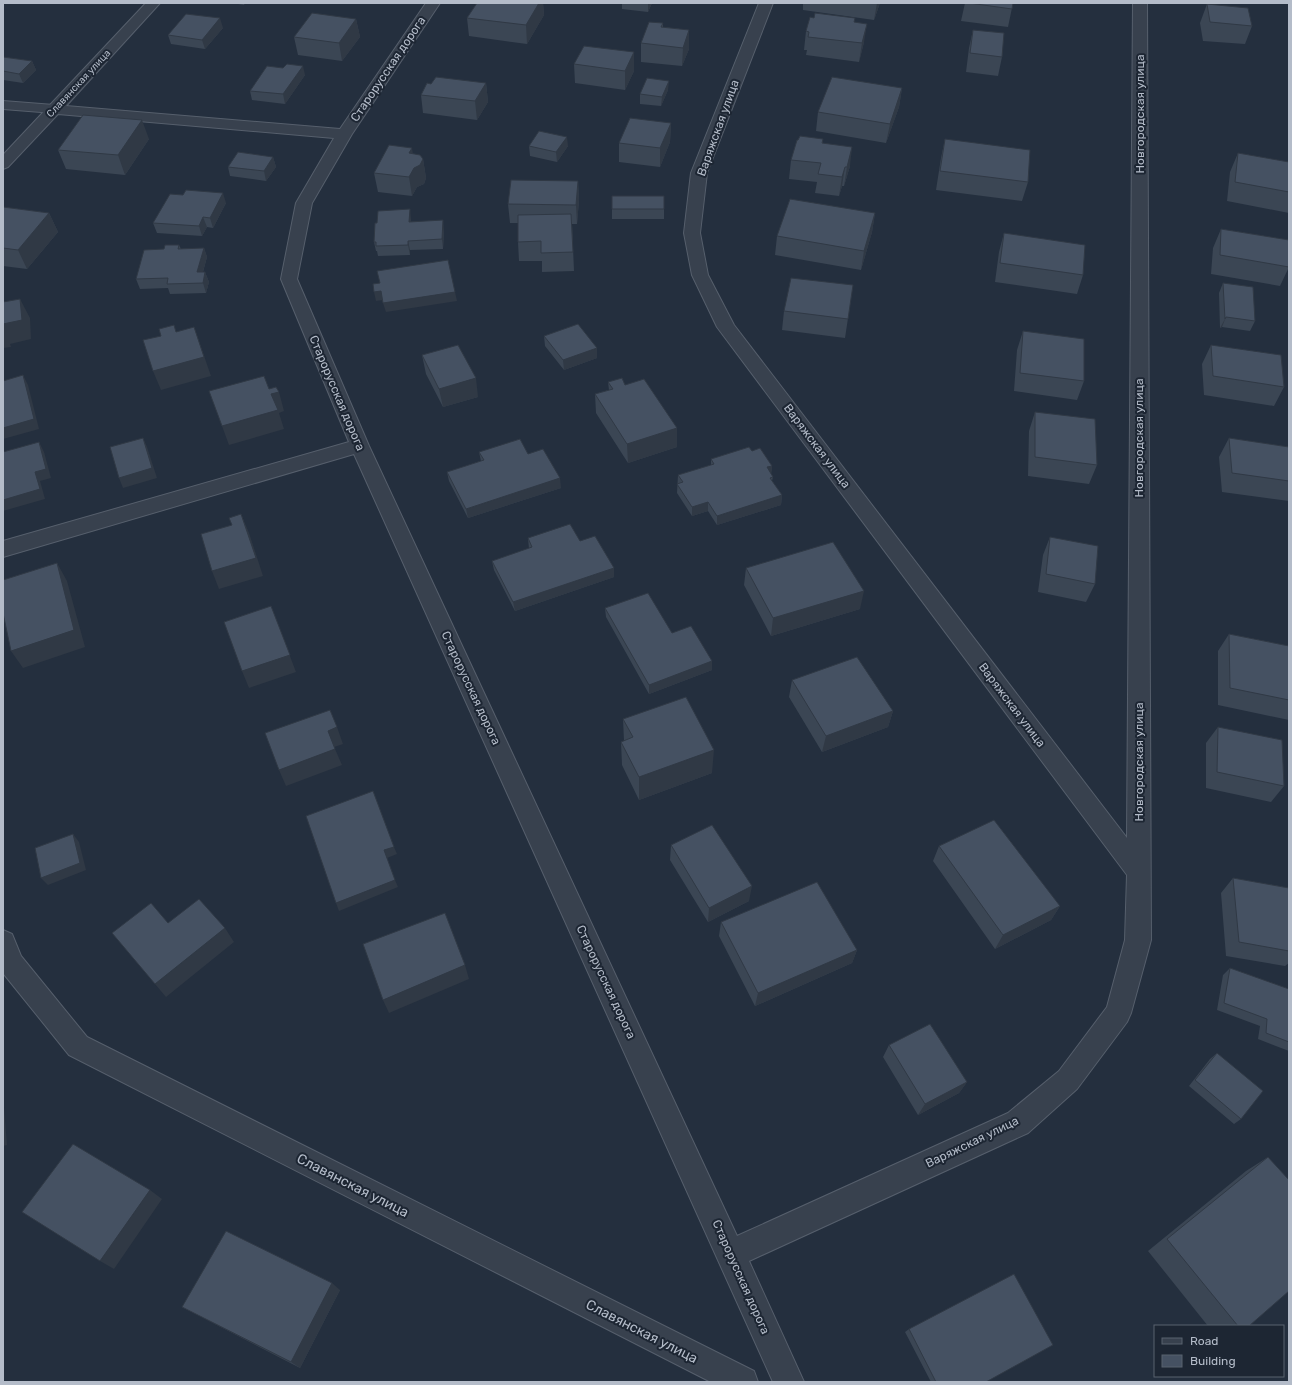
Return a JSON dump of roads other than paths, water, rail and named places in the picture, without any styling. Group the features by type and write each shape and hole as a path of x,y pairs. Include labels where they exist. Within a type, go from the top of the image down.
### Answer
{"street":[{"name":"Славянская улица","path":"3,164 153,3"},
{"name":"Старорусская дорога","path":"433,3 344,134 304,203 289,280 360,446 789,1382"},
{"name":"Варяжская улица","path":"731,1254 1018,1123 1068,1080 1118,1014 1138,940 1139,872 726,327 700,275 692,233 700,173 766,3"},
{"name":"Новгородская улица","path":"1139,872 1140,3"},
{"path":"54,109 344,134"},
{"path":"3,549 360,446"},
{"name":"Славянская улица","path":"3,942 11,963 78,1046 743,1382"}],"lane":[{"path":"3,105 54,109"}]}
